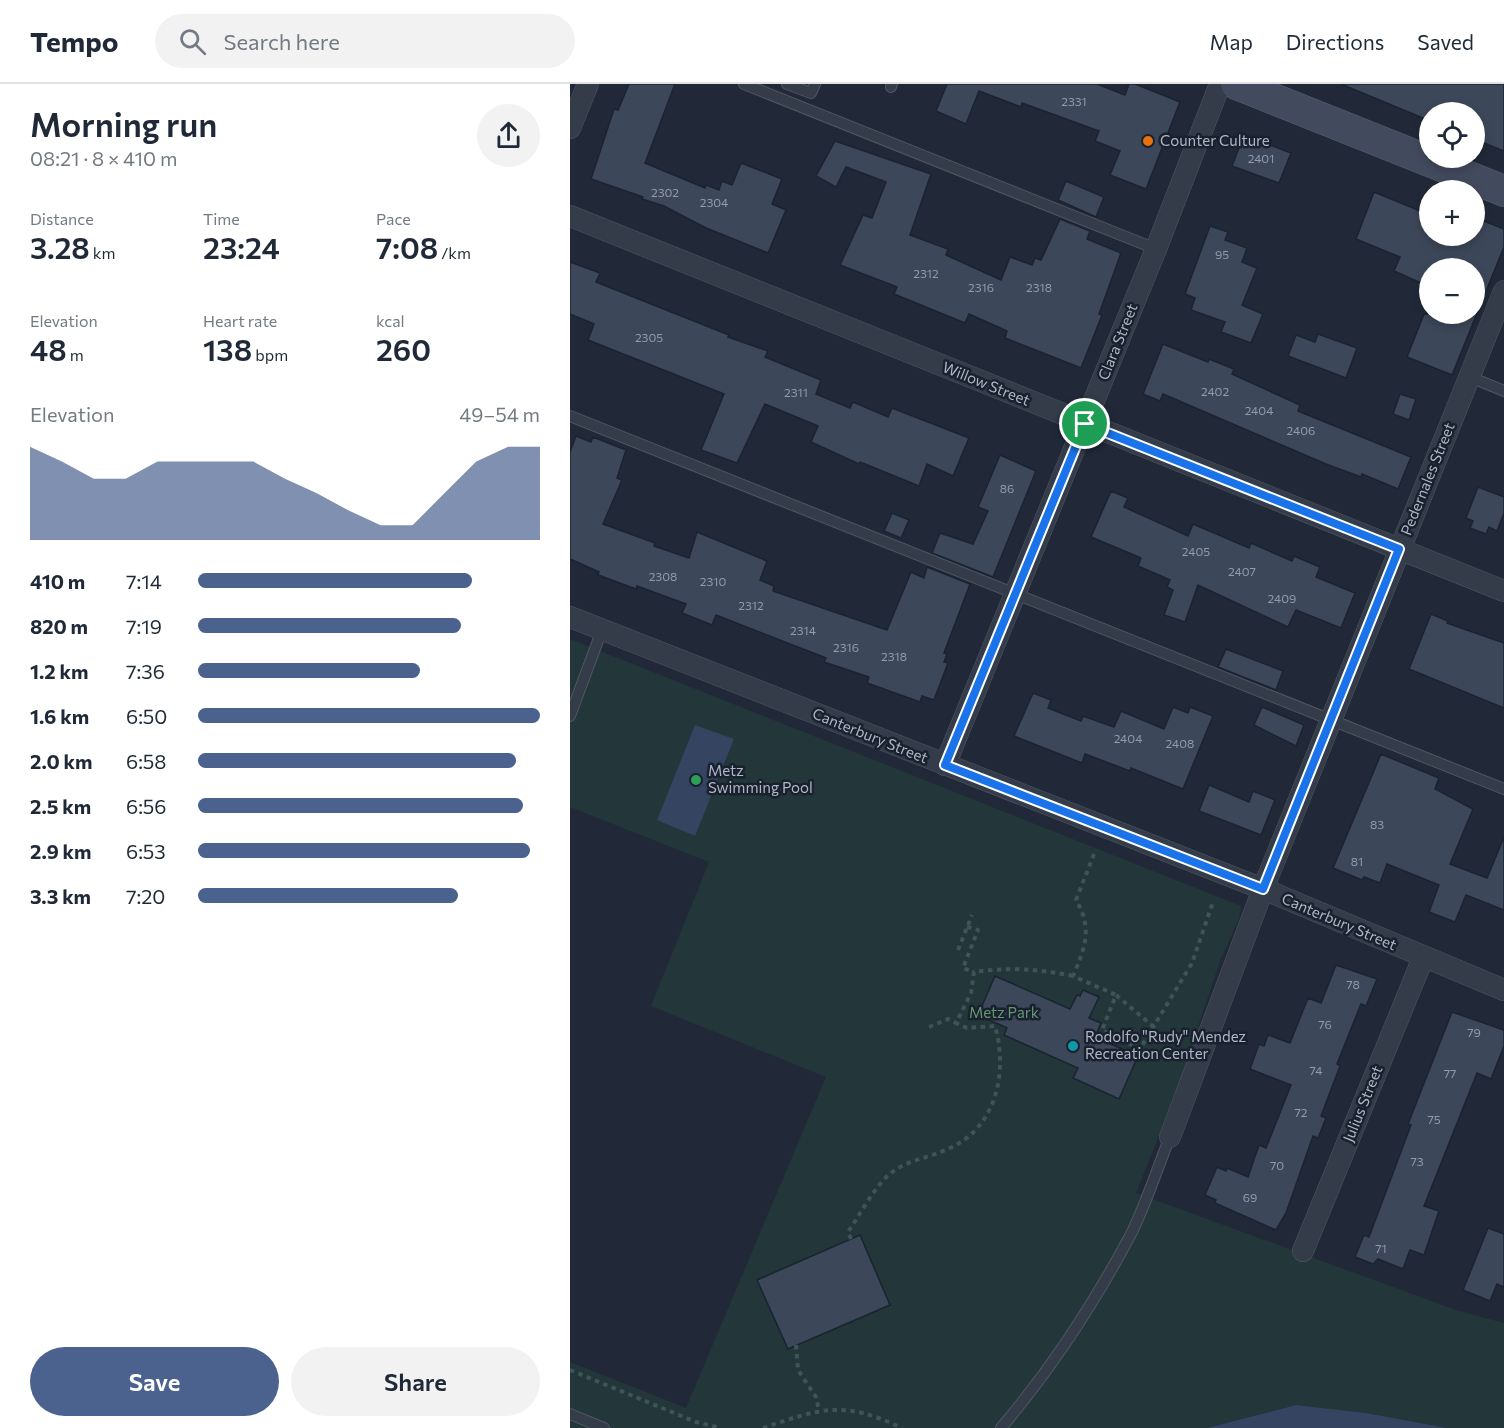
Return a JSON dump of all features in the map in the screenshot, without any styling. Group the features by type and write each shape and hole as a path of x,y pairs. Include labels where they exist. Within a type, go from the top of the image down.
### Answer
{"main road":[{"path":"1236,84 1504,191"}],"street":[{"path":"570,128 588,84"},
{"name":"Clara Street","path":"945,765 1156,249 1220,84"},
{"name":"Willow Street","path":"570,216 1504,591"},
{"name":"Pedernales Street","path":"1170,1137 1263,889 1504,291"},
{"name":"Canterbury Street","path":"570,617 1263,889 1504,990"},
{"name":"Julius Street","path":"1303,1251 1423,958"}],"lane":[{"path":"744,84 1156,249"},
{"path":"788,84 811,93 815,84"},
{"path":"1470,377 1504,391"},
{"path":"570,416 1504,789"},
{"path":"570,716 602,630"},
{"path":"1001,1428 1029,1395 1098,1291 1132,1232 1170,1137"},
{"path":"570,1414 604,1428"}],"path":[{"path":"1073,976 1087,936 1087,923 1076,900 1094,854"},
{"path":"1116,995 1102,1030 1140,1049 1192,963 1213,902"},
{"path":"958,950 972,915"},
{"path":"968,927 978,930 963,968 974,972 1028,969 1073,976 1116,995 1154,1027"},
{"path":"956,1023 971,993 974,972"},
{"path":"851,1239 848,1232 888,1174 904,1164 954,1146 968,1136 990,1108 1001,1071 1001,1049 995,1026 967,1028 948,1019 929,1027"},
{"path":"796,1345 798,1370 816,1397 819,1410"},
{"path":"570,1370 696,1422 721,1428"},
{"path":"763,1428 819,1410 841,1408 870,1413 902,1428"}],"green space":[{"name":"Metz Park","path":"570,639 1241,906 1239,919 1220,961 1176,1093 1136,1193 1456,1310 1504,1323 1504,1428 1447,1428 1366,1413 1296,1405 1207,1428 570,1428 570,1362 686,1408 826,1077 651,1006 709,862 570,807"}],"water":[{"name":"Metz Swimming Pool","path":"695,725 734,739 695,836 657,820"},
{"path":"1296,1405 1366,1413 1447,1428 1207,1428"}],"building":[{"path":"629,84 675,84 645,163 705,188 706,185 719,190 722,181 732,185 741,163 782,179 772,204 786,210 768,253 706,228 664,206 642,199 643,197 591,179 614,109 618,110"},
{"path":"947,84 1097,84 1125,95 1129,84 1135,84 1180,102 1146,189 1110,175 1120,151 1095,141 1099,131 1022,103 1021,107 979,91 966,124 936,111"},
{"path":"1341,84 1504,84 1504,151 1485,143 1485,102 1419,102 1419,116"},
{"path":"1244,135 1291,153 1279,183 1232,166"},
{"path":"835,141 931,174 910,235 948,249 946,255 1001,280 1010,257 1032,265 1035,258 1041,260 1060,219 1090,231 1087,239 1121,253 1099,314 1102,315 1081,368 1005,338 1007,331 969,314 965,323 894,294 897,287 840,265 863,215 872,218 886,182 846,167 836,187 816,176"},
{"path":"1066,181 1104,197 1096,217 1058,200"},
{"path":"1374,192 1419,210 1419,246 1485,246 1485,221 1504,229 1504,247 1485,294 1485,258 1419,258 1419,282 1394,271 1400,257 1356,239"},
{"path":"1210,226 1228,232 1225,240 1247,248 1242,262 1257,268 1242,305 1263,314 1251,343 1221,332 1225,322 1191,310 1195,298 1185,294"},
{"path":"570,262 600,273 596,282 729,335 728,337 768,351 765,357 821,380 816,394 850,408 853,402 888,417 892,408 969,438 953,476 927,464 919,486 860,462 859,464 811,442 818,426 765,404 737,463 701,450 724,394 588,340 594,324 570,314"},
{"path":"1420,324 1473,324 1452,375 1407,357"},
{"path":"1318,334 1357,348 1346,378 1288,356 1296,335 1315,342"},
{"path":"1163,344 1208,362 1209,359 1234,369 1232,374 1300,405 1298,411 1411,457 1398,489 1362,474 1361,477 1326,464 1163,394 1160,401 1143,394"},
{"path":"1400,394 1416,399 1409,420 1393,414"},
{"path":"576,436 591,442 593,437 626,450 617,478 622,480 603,524 689,558 697,532 767,561 760,580 774,586 773,591 887,630 911,572 924,578 927,567 970,584 944,653 947,654 944,662 948,663 934,700 922,696 920,702 867,683 869,677 824,662 826,658 716,615 712,625 682,613 686,604 598,575 599,572 570,559 570,452"},
{"path":"1000,455 1036,471 993,577 932,553 940,533 973,544 988,511 978,507"},
{"path":"1478,487 1504,497 1504,513 1497,531 1489,527 1486,534 1470,528 1473,521 1466,518"},
{"path":"1111,491 1128,498 1124,507 1188,536 1193,524 1249,548 1251,543 1292,561 1294,556 1320,567 1316,577 1355,593 1341,628 1296,610 1288,627 1198,585 1185,622 1164,615 1173,590 1167,587 1170,580 1138,566 1141,558 1091,537"},
{"path":"892,513 909,520 901,538 884,531"},
{"path":"1431,614 1448,621 1447,623 1504,643 1504,708 1409,669"},
{"path":"1226,649 1283,671 1276,690 1218,667"},
{"path":"1033,693 1051,700 1048,708 1081,721 1083,716 1114,727 1121,711 1164,729 1173,707 1188,713 1190,707 1213,716 1183,789 1131,768 1130,771 1085,754 1082,763 1014,736"},
{"path":"1262,707 1304,725 1296,746 1254,725"},
{"path":"1381,754 1439,778 1435,789 1473,809 1450,864 1487,878 1504,837 1504,910 1466,895 1455,922 1429,912 1439,885 1387,864 1380,883 1364,877 1362,880 1333,868"},
{"path":"1209,785 1249,802 1253,791 1275,800 1261,835 1199,811"},
{"path":"1336,965 1377,979 1366,1006 1361,1004 1337,1064 1340,1066 1321,1116 1326,1118 1318,1138 1313,1136 1286,1213 1276,1230 1215,1203 1216,1200 1205,1195 1217,1167 1226,1171 1227,1168 1248,1177 1259,1145 1266,1148 1291,1085 1250,1069 1259,1044 1264,1046 1268,1035 1290,1043 1308,998 1321,1003"},
{"name":"Rodolfo \"Rudy\" Mendez Recreation Center","path":"995,976 1070,1009 1077,995 1080,996 1083,990 1099,997 1089,1018 1101,1023 1095,1037 1138,1056 1119,1099 1073,1078 1078,1068 1004,1035 1007,1028 978,1015"},
{"path":"1452,1012 1504,1030 1504,1046 1491,1079 1477,1073 1424,1206 1439,1211 1424,1255 1410,1250 1403,1269 1378,1259 1373,1264 1355,1257 1364,1235 1369,1237 1411,1125 1408,1124"},
{"path":"1488,1228 1504,1234 1504,1287 1497,1284 1490,1301 1463,1290"},
{"path":"860,1235 890,1305 788,1349 757,1280"}],"place":[{"name":"Counter Culture","path":"1148,141"},
{"name":"Metz Swimming Pool","path":"696,780"},
{"name":"Rodolfo \"Rudy\" Mendez Recreation Center","path":"1073,1046"}],"route":[{"path":"1085,424 1399,549 1263,889 945,765 1085,424"}]}
